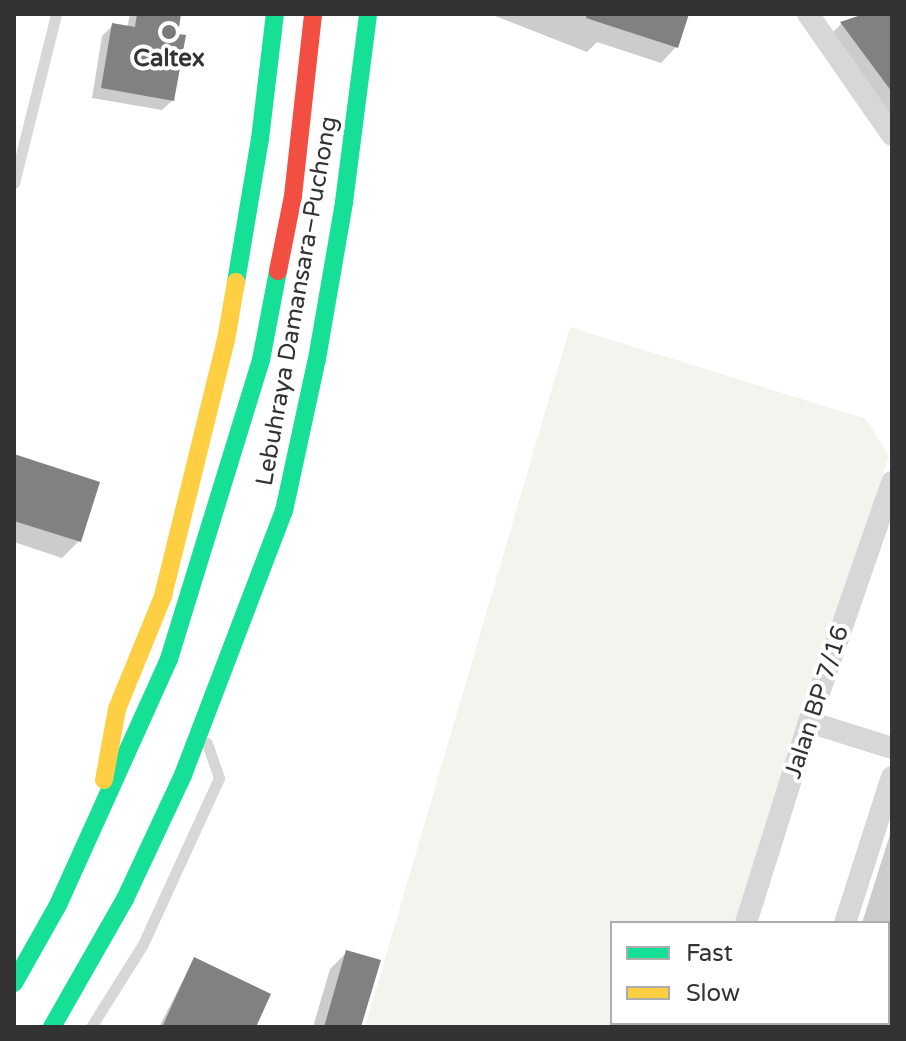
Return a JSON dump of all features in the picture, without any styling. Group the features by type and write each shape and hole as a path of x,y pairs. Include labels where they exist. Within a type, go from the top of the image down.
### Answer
{"main road":[{"path":"97,818 117,709 163,596 226,340 260,139 275,14"},
{"name":"Lebuhraya Damansara–Puchong","path":"14,983 58,905 169,659 261,360 293,196 313,14"},
{"name":"Lebuhraya Damansara–Puchong","path":"52,1027 125,899 202,727 284,511 317,359 344,202 368,14"}],"street":[{"path":"808,14 892,135"},
{"name":"Jalan BP 7/16","path":"747,921 809,722 892,482"},
{"path":"809,722 892,748"},
{"path":"846,921 892,777"}],"lane":[{"path":"14,183 56,14"},
{"path":"91,1027 143,944 219,778 202,727"},
{"path":"28,929 58,905"}],"shaded area":[{"path":"570,327 866,419 889,456 736,921 610,921 610,1025 701,1027 365,1027"}],"building":[{"path":"137,14 181,14 178,34 186,35 174,101 101,88 112,23 135,27"},
{"path":"587,14 689,14 678,48 586,18"},
{"path":"864,14 892,14 892,92 840,22"},
{"path":"14,454 100,482 81,542 14,521"},
{"path":"346,950 381,960 361,1027 324,1027"},
{"path":"194,957 271,994 256,1027 162,1027"}],"traffic: fast":[{"path":"236,282 260,139 275,14"},
{"path":"52,1027 125,899 183,775 284,511 317,359 344,202 368,14"},
{"path":"14,983 58,905 169,659 261,360 278,271"}],"traffic: slow":[{"path":"104,780 117,709 163,596 226,340 236,282"}],"traffic: jam":[{"path":"278,271 293,196 313,14"}],"place":[{"name":"Caltex","path":"169,32"}]}
